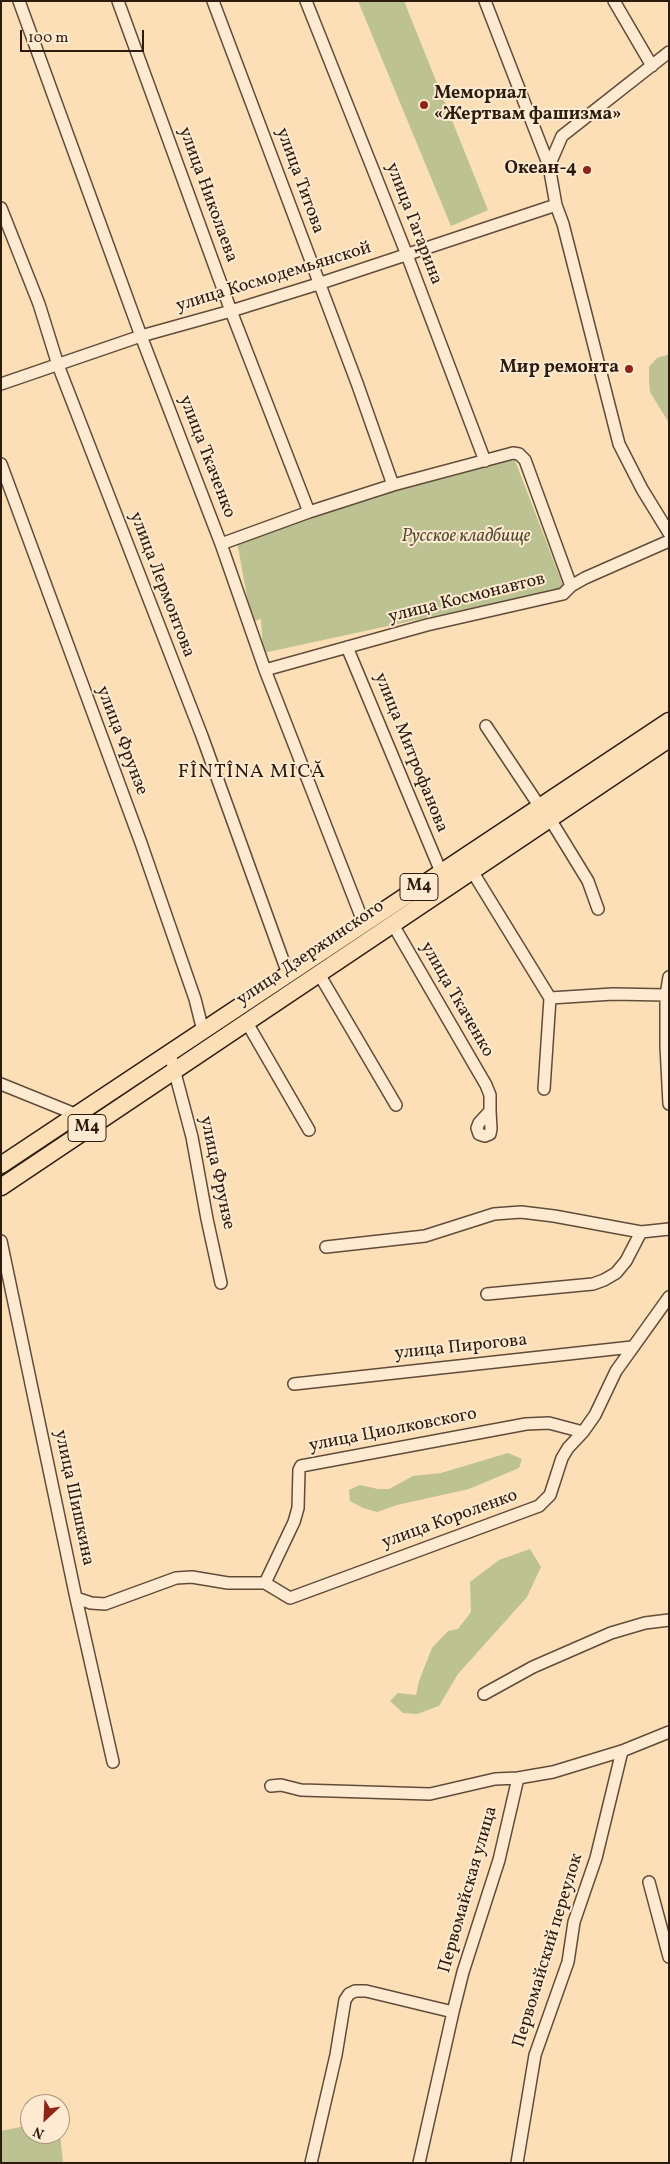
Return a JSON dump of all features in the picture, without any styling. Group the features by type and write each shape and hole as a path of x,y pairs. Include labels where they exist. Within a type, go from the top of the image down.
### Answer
{"highway":[{"name":"улица Дзержинского","path":"1,1187 472,871 545,813 669,721"},
{"name":"улица Дзержинского","path":"1,1165 441,872 669,739"}],"street":[{"name":"улица Ткаченко","path":"18,1 141,336 221,544 264,670 364,924"},
{"name":"улица Николаева","path":"118,1 230,311 309,512"},
{"name":"улица Титова","path":"213,1 394,485"},
{"name":"улица Гагарина","path":"306,1 407,255 485,460"},
{"path":"485,1 549,166 556,205 566,234 619,444 642,489 669,533"},
{"path":"614,1 652,66"},
{"path":"549,166 562,136 669,52"},
{"name":"улица Космодемьянской","path":"1,384 141,336 318,284 556,205"},
{"name":"улица Лермонтова","path":"1,208 39,304 58,365 202,736 288,974"},
{"path":"221,544 309,512 394,485 513,453 519,454 525,460 571,586"},
{"name":"улица Фрунзе","path":"1,464 144,852 195,1000 203,1031"},
{"name":"улица Космонавтов","path":"264,670 427,625 563,594 571,586 669,541"},
{"name":"улица Митрофанова","path":"347,647 441,872"},
{"path":"486,726 588,881 598,909"},
{"path":"472,871 550,998 544,1090"},
{"name":"улица Ткаченко","path":"392,923 490,1095 490,1112"},
{"path":"320,974 396,1104"},
{"path":"669,977 666,996 666,1054 669,1104"},
{"path":"550,998 613,994 666,996"},
{"path":"246,1021 309,1130"},
{"name":"улица Фрунзе","path":"170,1054 201,1175 207,1219 222,1283"},
{"path":"1,1084 75,1114"},
{"path":"326,1248 425,1236 494,1214 521,1212 641,1232 669,1229"},
{"path":"487,1294 593,1284 604,1280 616,1273 626,1261 641,1232"},
{"name":"улица Шишкина","path":"1,1241 76,1598 114,1762"},
{"name":"улица Короленко","path":"265,1582 290,1598 539,1506 550,1495 562,1458 568,1448 595,1415 616,1371 669,1297"},
{"name":"улица Пирогова","path":"294,1384 632,1347"},
{"name":"улица Циолковского","path":"265,1582 294,1522 298,1508 299,1470 301,1466 526,1424 549,1423 583,1432"},
{"path":"76,1598 91,1603 104,1604 176,1578 192,1576 228,1583 265,1582"},
{"path":"484,1694 532,1667 611,1634 645,1623 669,1620"},
{"name":"Первомайская улица","path":"271,1786 281,1785 301,1790 430,1794 495,1779 518,1778 553,1772 622,1751 669,1732"},
{"name":"Первомайский переулок","path":"517,2163 535,2054 568,1962 574,1922 596,1858 622,1751"},
{"name":"Первомайская улица","path":"419,2163 463,1972 499,1860 518,1778"},
{"path":"649,1882 669,1957"},
{"path":"311,2163 336,2055 345,2000 348,1994 356,1990 366,1991 453,2012"}],"green space":[{"name":"Мемориал «Жертвам фашизма»","path":"358,1 404,1 488,210 451,226"},
{"path":"669,355 669,423 650,392 649,380 649,367 657,358"},
{"name":"Русское кладбище","path":"514,458 564,588 263,653 261,619 254,621 252,613 250,613 237,542 382,492"},
{"path":"508,1453 522,1459 519,1468 469,1489 397,1505 377,1512 363,1508 350,1501 349,1490 360,1485 378,1489 389,1489 413,1476 441,1473"},
{"path":"530,1549 541,1567 527,1597 458,1674 439,1706 417,1714 403,1713 390,1701 398,1693 416,1695 419,1681 432,1648 448,1631 458,1629 471,1612 470,1582 499,1560"},
{"path":"20,2127 20,2144 61,2144 63,2163 1,2163 1,2131"}],"place":[{"name":"Мемориал «Жертвам фашизма»","path":"424,105"},
{"name":"Океан-4","path":"587,170"},
{"name":"Мир ремонта","path":"629,369"}],"district":[{"name":"FÎNTÎNA MICĂ","path":"252,773"}]}
